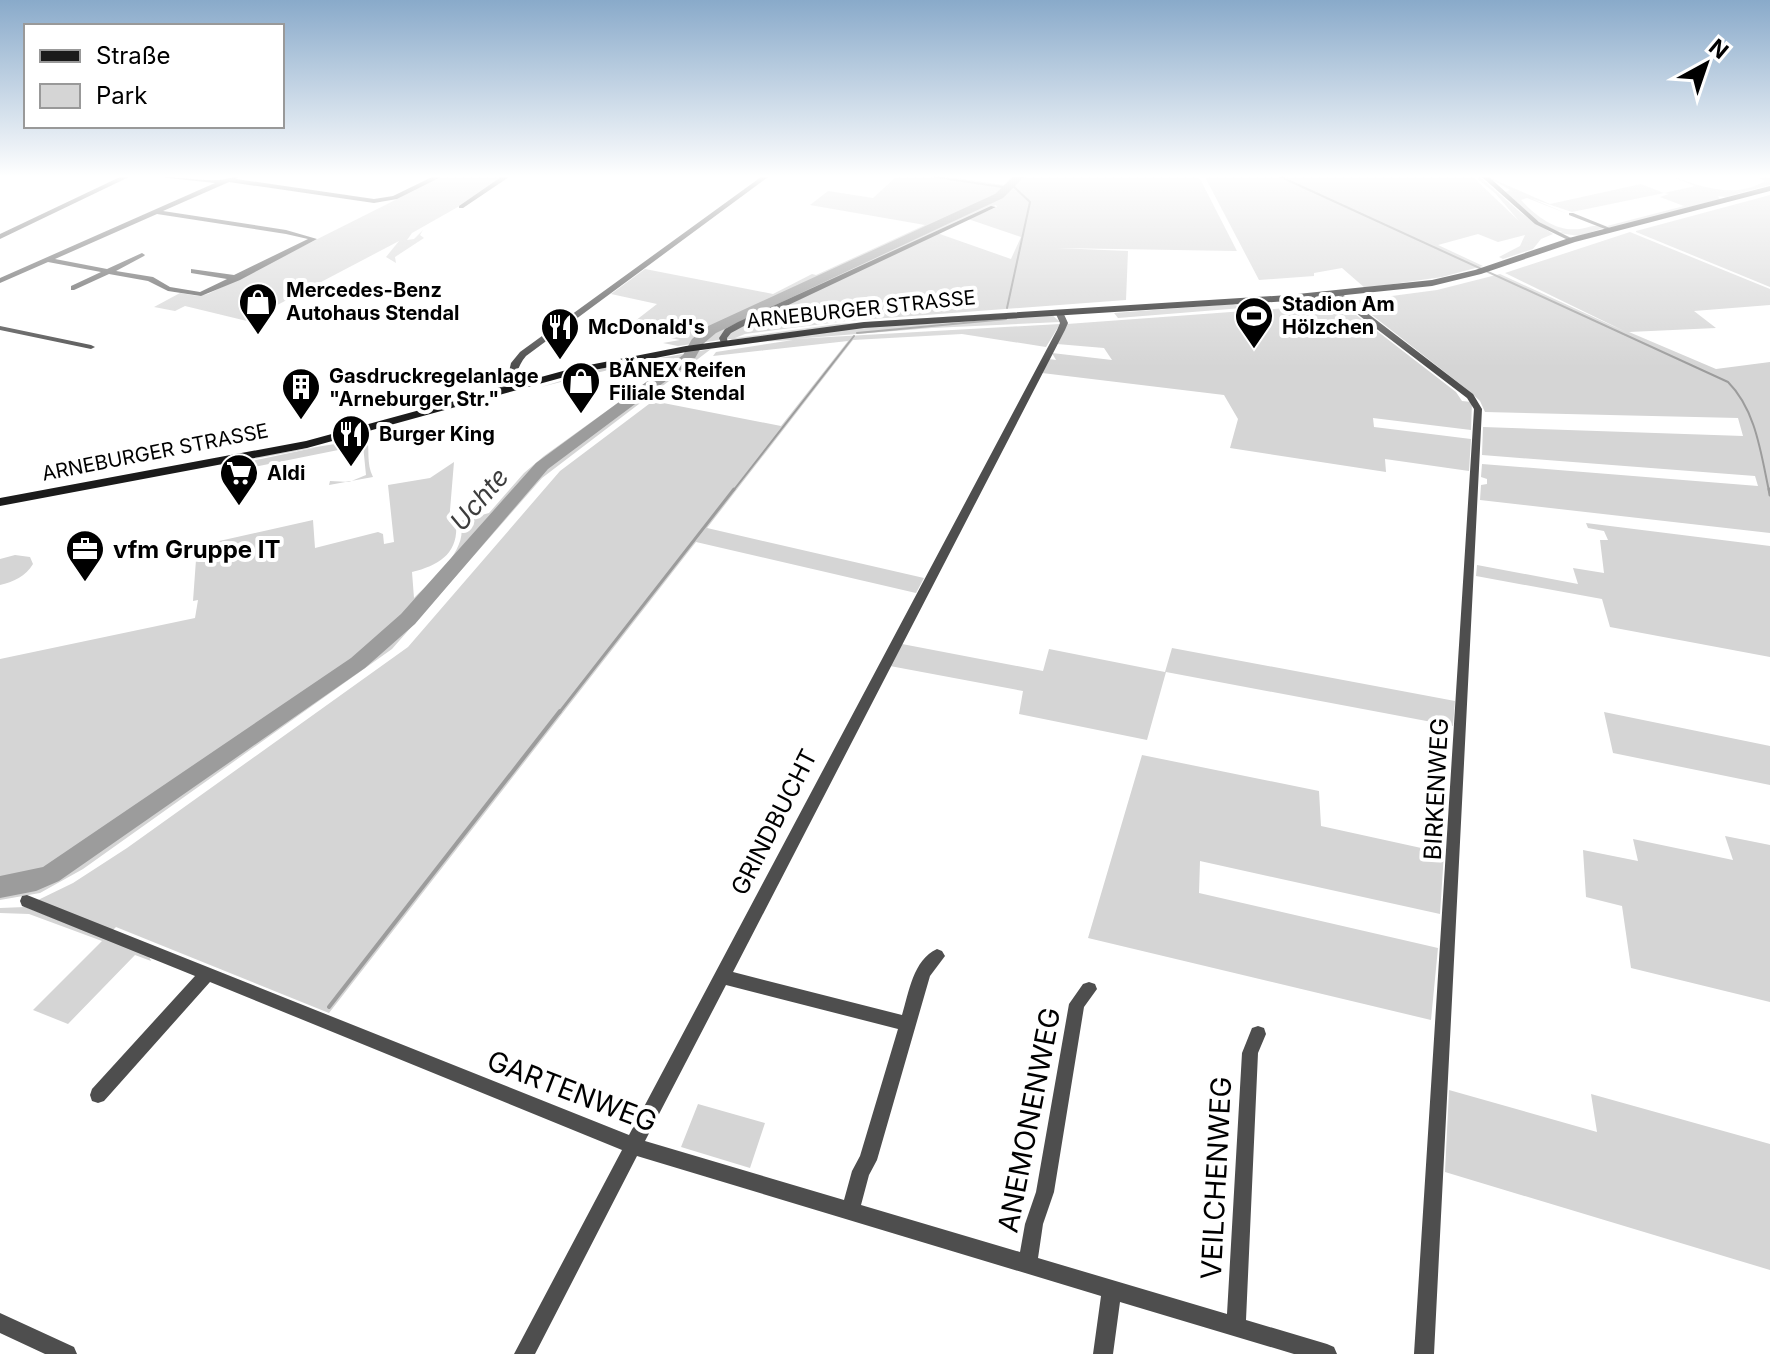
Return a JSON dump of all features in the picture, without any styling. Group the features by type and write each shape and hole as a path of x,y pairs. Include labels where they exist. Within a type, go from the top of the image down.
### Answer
{"main road":[{"name":"ARNEBURGER STRASSE","path":"0,502 307,444 603,364 709,345 864,325 1338,295 1415,286 1484,271 1571,240"}],"street":[{"path":"0,281 92,240"},
{"path":"47,260 150,279 168,289 197,294 209,292 312,240"},
{"path":"496,392 511,381 515,363 523,354 679,240"},
{"path":"725,343 723,338 732,328 921,240"},
{"path":"74,288 142,255"},
{"path":"194,271 237,278"},
{"name":"BIRKENWEG","path":"1338,295 1470,396 1478,409 1451,924 1424,1354"},
{"name":"GRINDBUCHT","path":"524,1354 1061,330 1064,323 1059,312"},
{"path":"0,328 91,347"},
{"path":"516,367 527,383"},
{"name":"GARTENWEG","path":"27,901 634,1146 1327,1354"},
{"path":"850,1210 923,972 937,956"},
{"path":"98,1095 206,975"},
{"path":"724,977 907,1024"},
{"name":"ANEMONENWEG","path":"1027,1264 1034,1224 1045,1192 1077,1004 1089,989"},
{"name":"VEILCHENWEG","path":"1236,1327 1250,1053 1258,1034"},
{"path":"1103,1354 1112,1290"},
{"path":"0,1323 67,1354"}],"green space":[{"path":"315,240 421,240 395,257 396,263 386,257 399,241 247,321 185,306 175,311 154,307 180,293 208,294"},
{"path":"892,240 919,240 739,322 720,340 678,346 663,343 680,340 626,328 657,304 611,294 645,269 773,294 812,274 816,275"},
{"path":"922,240 957,240 1011,259 1020,240 1231,240 1237,251 1056,248 1128,251 1126,300 846,321 745,334 735,338 837,324 1035,311 850,325 727,339 727,334"},
{"path":"1238,240 1456,240 1438,245 1483,266 1442,277 1365,288 1342,268 1314,273 1314,276 1259,280"},
{"path":"1523,240 1540,240 1533,249 1503,259 1499,257 1520,246"},
{"path":"1605,240 1650,240 1770,289 1770,305 1694,311 1716,328 1629,332 1716,369 1770,362 1770,533 1480,500 1481,485 1487,484 1487,479 1481,477 1482,464 1758,486 1755,476 1482,455 1483,427 1743,436 1738,418 1485,412 1480,401 1469,391 1354,301 1437,290 1500,274 1626,332 1505,273"},
{"path":"1656,240 1770,240 1770,287"},
{"path":"1233,304 1242,308 1118,318 1114,313"},
{"name":"Stadion Am Hölzchen","path":"1342,304 1456,392 1462,401 1472,402 1471,430 1373,418 1374,427 1471,439 1469,471 1385,459 1386,472 1230,448 1238,419 1224,395 1042,373 1049,359 1056,360 1052,353 1112,360 1104,348 1057,344 1067,324"},
{"path":"1051,314 1060,322 794,339 1060,324 1046,347 962,334 853,340 707,528 924,578 916,593 696,542 329,1013 116,927 112,931 38,900 73,883 127,848 408,647 560,471 653,401 781,426 848,341 713,356 716,352 793,340 741,343 862,327"},
{"path":"711,349 542,478 392,649 83,869 40,893 0,900 0,659 195,618 198,600 193,601 197,546 313,520 315,548 378,532 383,534 384,544 394,542 388,485 430,478 454,462 449,522 456,522 454,542 451,550 439,561 412,572 414,598 455,553 462,532 460,521 489,513 524,473 544,456 669,366 673,358 628,365 541,387 604,368"},
{"path":"359,434 367,437 373,477 352,481 366,475 363,445 249,468 252,461 318,447 254,459 261,456 341,443 341,440"},
{"path":"1586,523 1770,546 1770,657 1610,627 1602,599 1476,576 1477,565 1578,584 1573,568 1604,573 1600,540 1608,540 1604,531 1588,528"},
{"path":"15,555 30,557 33,564 19,578 0,585 0,559"},
{"path":"902,644 1043,671 1049,649 1165,672 1172,648 1455,701 1453,726 1166,672 1147,740 1019,714 1023,691 890,666"},
{"path":"1604,712 1770,746 1770,785 1613,753"},
{"path":"1142,755 1319,791 1321,826 1444,853 1440,914 1200,861 1199,893 1438,948 1431,1020 1088,938"},
{"path":"1725,836 1770,845 1770,1002 1631,968 1622,906 1586,897 1583,850 1638,861 1633,839 1733,860"},
{"path":"25,907 149,956 151,961 135,955 68,1024 33,1010 102,941 29,914 0,913 0,908"},
{"path":"1449,1090 1597,1132 1591,1094 1770,1144 1770,1270 1445,1172"},
{"path":"698,1104 765,1123 750,1168 681,1147"}],"waterway":[{"name":"Uchte","path":"0,887 36,881 51,874 358,663 408,619 542,466 689,357 697,342 711,330 904,240"},
{"path":"1007,308 1022,240"},
{"path":"1419,240 1728,382 1751,419 1769,491"},
{"path":"857,333 1006,319"},
{"path":"733,491 854,336"},
{"path":"559,713 734,489"},
{"path":"1769,489 1770,495"},
{"path":"329,1007 560,711"}],"place":[{"name":"Mercedes-Benz Autohaus Stendal","path":"258,336"},
{"name":"Stadion Am Hölzchen","path":"1254,350"},
{"name":"McDonald's","path":"560,361"},
{"name":"BÄNEX Reifen Filiale Stendal","path":"581,415"},
{"name":"Gasdruckregelanlage \"Arneburger Str.\"","path":"301,421"},
{"name":"Burger King","path":"351,468"},
{"name":"Aldi","path":"239,507"},
{"name":"vfm Gruppe IT","path":"85,583"}]}
